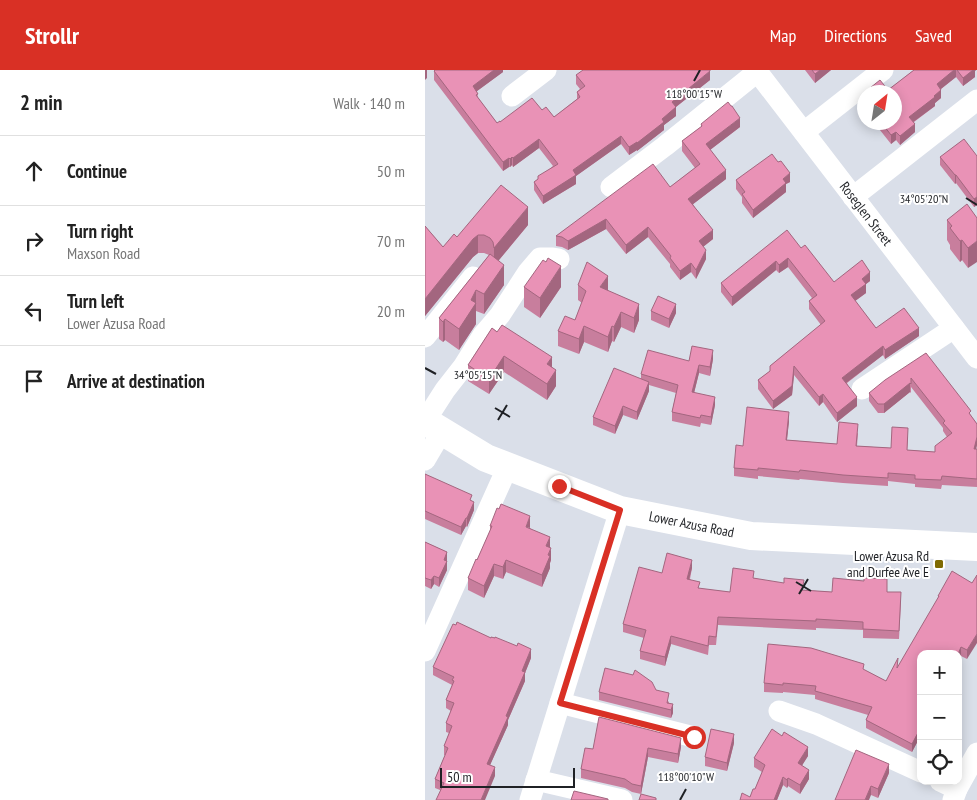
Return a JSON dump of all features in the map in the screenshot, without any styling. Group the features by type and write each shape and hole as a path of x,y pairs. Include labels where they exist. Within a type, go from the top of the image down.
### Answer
{"main road":[{"name":"Lower Azusa Road","path":"433,426 485,458 620,510 751,536 977,548"}],"street":[{"path":"512,96 546,70"},
{"path":"804,132 883,70"},
{"path":"611,187 757,71"},
{"name":"Roseglen Street","path":"757,71 977,358"},
{"path":"853,197 977,100"},
{"path":"425,460 433,426 445,390 463,367 483,335 500,315 528,272 540,258 559,259"},
{"path":"425,337 482,266"},
{"path":"863,390 954,328"},
{"path":"425,651 508,466"},
{"path":"620,510 533,790 622,800"},
{"path":"560,703 694,737"},
{"path":"779,711 815,724 917,770"},
{"path":"950,790 977,753"}],"building":[{"path":"435,70 494,70 473,86 478,94 476,95 497,123 532,98 542,110 546,107 554,117 580,97 577,92 585,86 576,75 583,70 710,71 672,102 676,107 662,119 664,122 637,143 629,147 621,136 573,170 576,175 543,196 534,182 538,179 538,176 558,164 539,139 513,158 503,162"},
{"path":"812,70 820,70 815,74"},
{"path":"914,70 954,70 937,84 941,90 935,97 909,117 915,124 900,136 896,132 891,135 887,130 902,130 902,85 894,85"},
{"path":"957,70 973,70 963,78"},
{"path":"880,80 884,85 874,85"},
{"path":"728,102 740,118 706,144 726,170 688,199 713,230 699,241 706,250 696,270 691,263 680,271 670,258 671,256 648,227 626,245 606,219 568,241 556,236 653,164 670,187 700,164 682,141"},
{"path":"964,139 977,156 977,197 974,199 940,157"},
{"path":"772,154 778,162 781,161 790,173 783,179 786,183 753,210 742,194 745,192 736,180"},
{"path":"501,185 528,207 494,248 490,238 484,235 478,235 473,239 425,299 425,226 443,247 454,234 457,237"},
{"path":"967,204 977,218 977,241 968,248 950,228 952,226 947,220"},
{"path":"787,230 801,248 805,245 834,282 862,260 870,272 862,279 866,284 851,295 876,328 904,308 919,328 885,350 883,346 842,378 857,397 837,413 823,394 819,397 794,366 792,386 773,401 758,380 770,371 770,366 825,321 809,301 817,295 788,258 779,265 776,261 732,297 721,283"},
{"path":"490,254 504,265 484,294 476,290 471,300 476,303 459,329 445,319 443,322 439,318"},
{"path":"548,258 561,266 540,298 524,287 543,260 546,262"},
{"path":"587,262 608,276 600,287 639,304 634,318 621,312 614,327 612,326 608,337 584,326 579,339 558,331 565,316 575,320 586,291 578,285"},
{"path":"658,296 676,304 669,319 651,311"},
{"path":"502,325 552,357 547,364 556,370 547,384 504,356 489,379 468,365 492,328 497,332"},
{"path":"692,346 713,350 710,367 699,365 692,392 715,397 711,417 701,415 700,418 672,412 678,385 641,374 648,350 689,361"},
{"path":"926,353 971,411 969,413 977,424 977,437 974,449 977,449 977,479 942,476 941,480 915,479 915,475 888,473 888,478 800,470 799,472 734,468 736,445 743,446 747,407 789,412 786,440 837,444 839,422 858,424 856,446 891,448 892,427 908,428 907,450 935,452 935,446 952,433 943,423 945,421 911,378 911,384 884,404 878,404 869,393"},
{"path":"614,368 649,382 637,412 623,406 615,426 593,417"},
{"path":"425,474 472,495 470,500 474,502 461,527 425,511"},
{"path":"501,504 530,516 526,527 550,537 546,546 551,548 548,555 550,556 542,575 506,560 503,567 494,564 484,586 468,578 492,526 490,526 497,508 499,509"},
{"path":"425,542 447,552 444,560 447,561 439,578 434,576 431,580 425,578"},
{"path":"667,553 692,560 687,579 700,582 698,588 730,592 733,568 754,571 753,578 784,583 784,578 804,580 802,590 832,592 833,578 864,581 864,578 887,579 887,592 901,592 899,631 863,629 863,622 718,617 716,637 709,636 708,646 671,636 665,657 640,651 646,630 623,624 639,567 662,573"},
{"path":"952,571 972,583 977,575 977,634 967,650 961,647 960,650 917,650 917,735 912,744 866,720 872,707 815,691 816,686 764,683 768,644 811,648 864,664 863,669 886,681 898,658 897,668"},
{"path":"457,622 491,638 495,637 517,646 518,643 531,649 522,671 525,672 506,716 508,717 487,764 495,767 481,800 436,800 444,783 435,779 448,748 444,746 452,726 446,723 454,703 446,700 454,677 433,667 453,624 456,625"},
{"path":"605,668 633,675 635,670 652,682 656,690 669,693 667,703 673,704 671,710 599,692"},
{"path":"599,717 681,738 678,754 648,748 641,786 632,784 625,779 581,769 585,748 593,749"},
{"path":"711,729 734,734 727,763 705,757"},
{"path":"772,729 782,736 784,732 808,747 798,763 809,770 800,785 783,777 774,800 740,800 742,793 750,797 753,789 755,789 765,765 754,758"},
{"path":"856,750 889,764 878,789 871,786 865,800 835,800"},
{"path":"574,791 608,799 608,800 571,800"},
{"path":"641,794 656,798 656,800 639,800"}],"place":[{"name":"Lower Azusa Rd and Durfee Ave E","path":"939,564"}],"route":[{"path":"559,486 620,510 560,703 694,737"}]}
